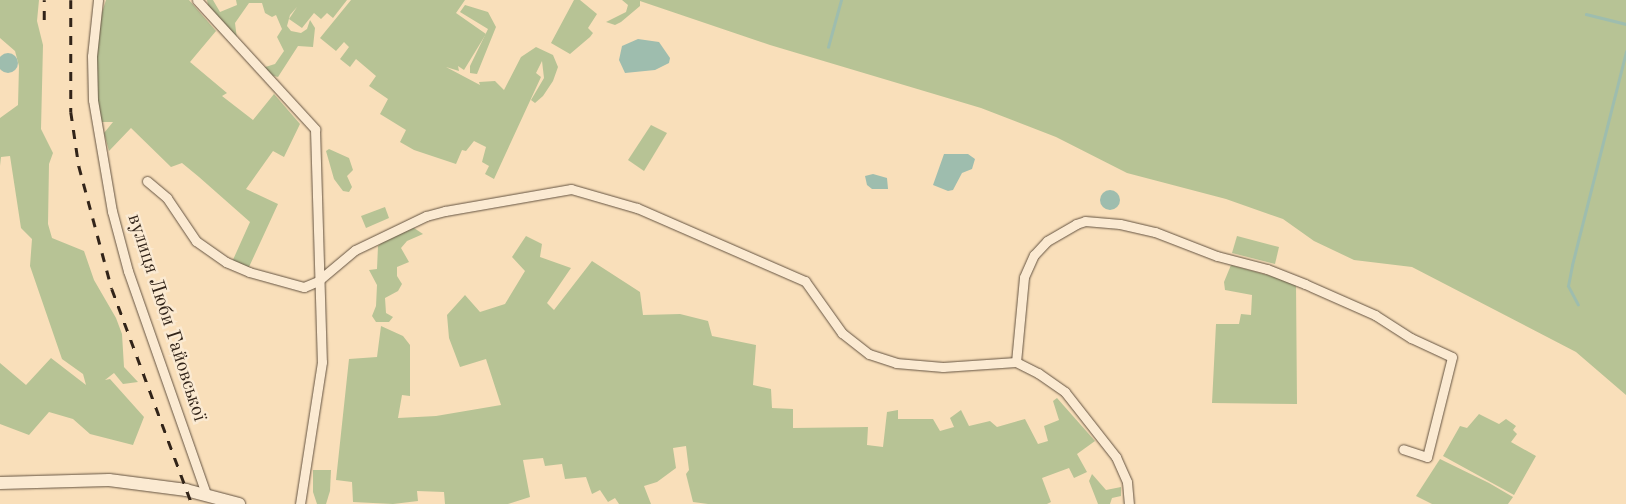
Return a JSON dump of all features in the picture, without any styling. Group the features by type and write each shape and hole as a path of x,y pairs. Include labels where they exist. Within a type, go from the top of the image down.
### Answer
{"street":[{"name":"вулиця Люби Гайовської","path":"98,0 92,56 93,100 112,211 128,271 207,496"},
{"path":"197,0 315,129 318,281 322,362 300,504"},
{"name":"вулиця Люби Гайовської","path":"146,181 167,198 196,241 226,262 249,272 304,288 318,281 355,250 426,216 571,189 637,208 805,281 842,333 869,354 896,363 943,367 1016,362"},
{"path":"1129,504 1127,482 1116,457 1082,411 1064,392 1038,373 1016,362 1024,277 1029,264 1047,241 1066,229 1086,221 1120,224 1155,232 1217,256 1267,269 1374,315 1411,338 1452,357 1426,457 1403,449"},
{"path":"0,483 109,480 186,490 239,504"}],"green space":[{"path":"0,0 39,0 37,21 43,45 41,129 53,153 49,164 48,224 52,238 84,251 94,280 116,318 122,334 124,367 138,382 123,384 114,373 105,380 110,379 144,417 133,445 90,434 73,419 49,412 29,435 0,424 0,363 26,385 51,358 86,385 83,374 62,359 30,266 32,239 21,228 10,156 1,157 0,166 0,118 18,105 19,66 15,51 0,38"},
{"path":"106,0 189,0 216,31 190,62 227,93 222,96 253,120 274,94 300,124 284,157 273,151 246,189 278,204 249,267 232,262 250,222 199,177 182,163 171,167 131,128 109,151 104,133 113,122 102,122 97,108 93,40"},
{"path":"207,0 213,0 220,12 237,5 236,0 347,0 333,18 327,13 321,19 314,13 302,28 289,19 297,7 290,15 287,26 291,31 301,33 307,29 310,20 315,28 313,47 298,46 278,77 270,75 262,68 275,64 284,51 277,37 282,29 276,15 272,17 265,13 262,3 249,3 235,23 237,39 210,14"},
{"path":"351,0 465,0 456,13 486,34 464,70 458,66 459,71 446,67 480,85 479,82 495,81 504,90 521,57 536,47 553,55 558,67 553,81 543,96 535,103 531,100 544,78 542,61 536,73 541,77 494,179 485,174 489,166 482,162 486,147 474,141 466,151 462,150 456,164 414,150 400,142 406,130 380,114 388,99 369,86 376,76 356,59 350,67 340,59 349,47 344,42 336,51 320,38"},
{"path":"574,0 580,0 597,14 588,28 593,33 570,54 551,43"},
{"path":"622,0 1626,0 1626,395 1576,352 1412,267 1354,260 1314,241 1283,219 1226,199 1127,173 1056,137 981,108 770,45 640,1 640,6 621,22 615,25 606,22 626,12 628,5"},
{"path":"465,5 488,12 496,27 477,74 470,73 470,66 488,29 460,12"},
{"path":"651,125 667,133 644,171 628,160"},
{"path":"329,149 349,158 353,170 347,176 352,187 349,192 343,191 334,179 326,151"},
{"path":"385,207 389,218 366,228 361,216"},
{"path":"411,226 423,234 407,241 401,248 409,262 397,267 397,276 402,284 398,291 385,298 386,313 393,317 389,322 376,322 372,316 376,306 377,285 369,270 377,269 378,246 392,234"},
{"path":"526,236 542,244 540,257 571,268 547,303 554,310 592,261 640,292 643,315 680,314 708,321 712,336 756,345 753,385 771,389 772,408 793,409 793,428 868,427 867,445 883,447 887,412 898,410 898,419 933,419 940,431 954,427 950,418 961,410 969,426 990,421 997,427 1025,419 1038,444 1048,441 1044,426 1059,420 1053,401 1057,398 1095,441 1077,454 1087,472 1074,478 1069,468 1042,478 1051,502 1047,504 708,504 693,502 686,474 689,470 686,446 673,448 676,468 657,482 644,486 651,504 619,504 615,498 608,502 600,490 592,494 586,477 565,479 562,464 545,466 543,458 523,460 530,497 508,504 445,504 444,492 417,491 418,501 393,504 353,502 352,482 336,480 349,359 377,357 381,326 403,336 410,345 410,396 402,395 398,418 436,416 501,405 486,359 460,367 449,338 447,315 465,295 480,312 505,304 525,271 512,257"},
{"path":"1237,236 1279,247 1275,264 1232,253"},
{"path":"1231,265 1296,283 1297,404 1212,403 1216,324 1239,324 1241,314 1251,315 1252,295 1225,290 1224,282"},
{"path":"1479,414 1499,424 1506,419 1516,426 1513,430 1517,434 1511,442 1536,456 1514,495 1443,456 1460,426 1467,428"},
{"path":"1440,459 1513,497 1508,504 1432,504 1416,496"},
{"path":"313,470 331,470 330,491 326,504 317,504 313,492"},
{"path":"1092,474 1106,490 1121,487 1121,496 1112,498 1110,504 1098,504 1089,481"}],"shaded area":[{"path":"638,39 659,42 670,58 669,63 655,70 625,73 619,60 622,46"},
{"path":"4,53 12,53 18,59 18,67 12,73 4,73 -2,67 -2,59"},
{"path":"944,154 968,154 975,159 972,169 962,173 953,190 948,191 933,185"},
{"path":"873,174 887,178 888,189 872,189 867,185 865,176"},
{"path":"1110,190 1117,193 1120,200 1117,207 1110,210 1103,207 1100,200 1103,193"}],"waterway":[{"path":"828,47 841,0"},
{"path":"1586,14 1626,24"},
{"path":"1578,305 1568,286 1626,52"}],"railway":[{"path":"44,0 44,20"},
{"path":"71,0 71,112 79,166 112,289 192,504"}]}
